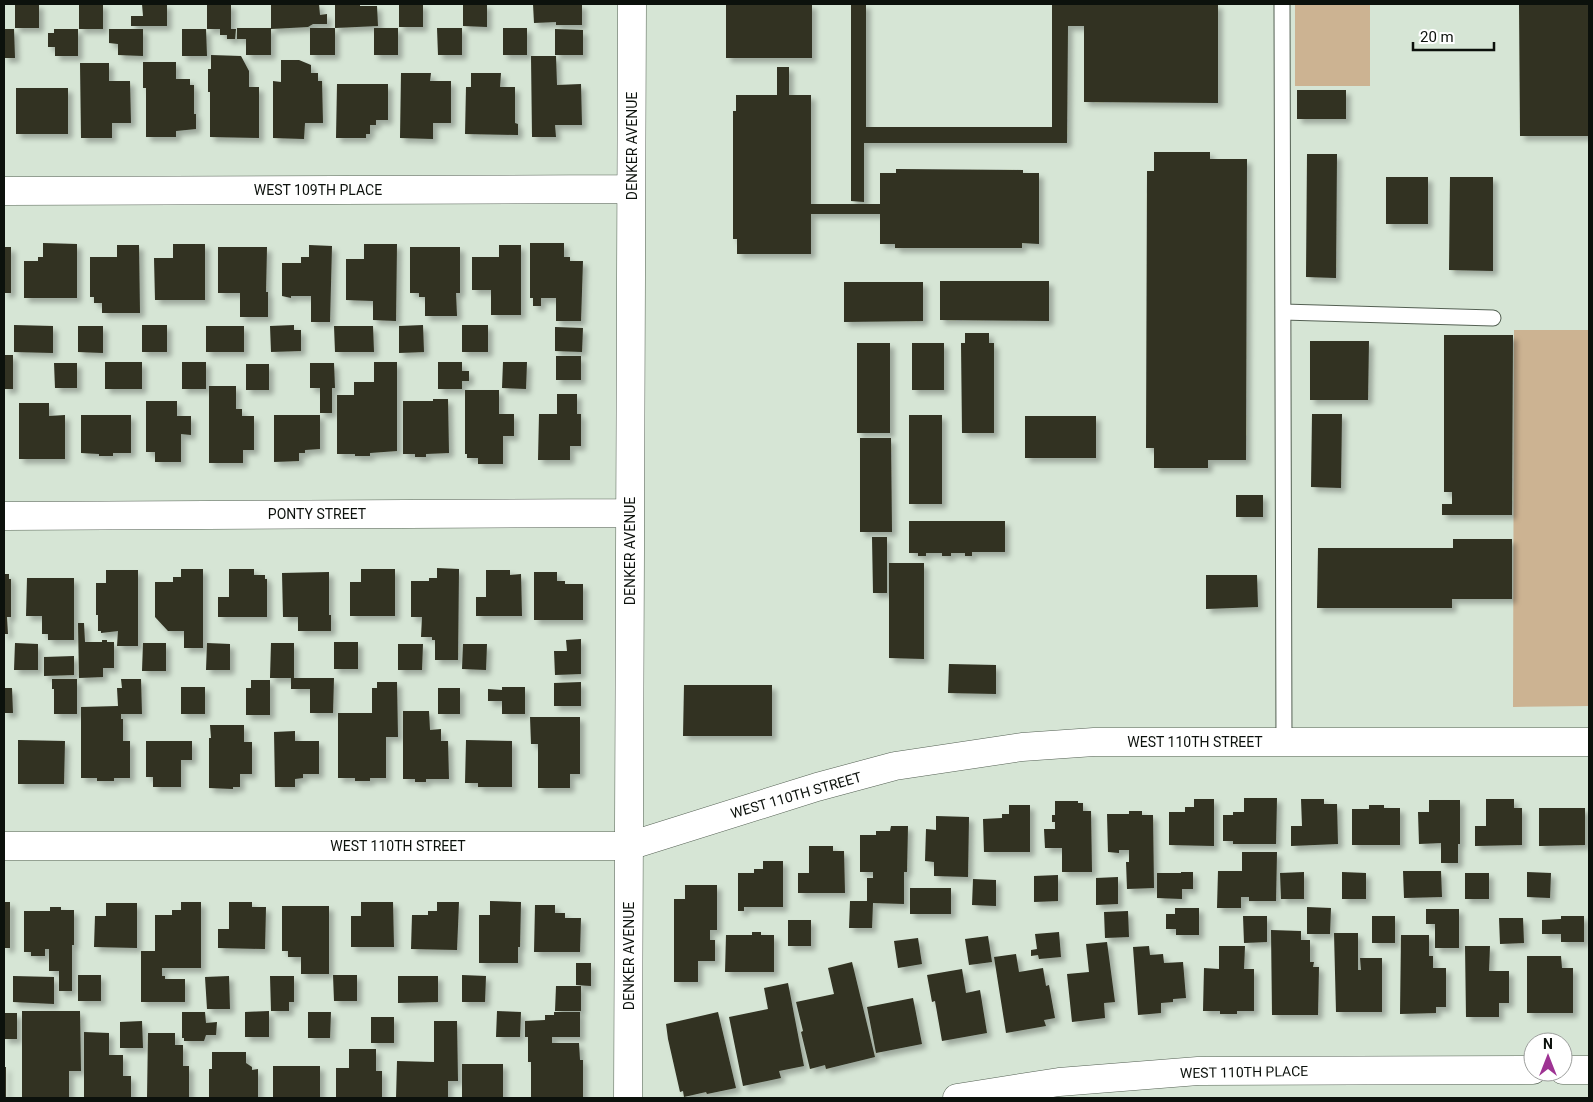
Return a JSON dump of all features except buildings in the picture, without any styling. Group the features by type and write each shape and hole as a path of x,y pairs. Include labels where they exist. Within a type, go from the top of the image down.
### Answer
{"street":[{"name":"DENKER AVENUE","path":"628,1098 632,4"},
{"name":"WEST 109TH PLACE","path":"4,191 632,189"},
{"name":"PONTY STREET","path":"4,516 630,513"},
{"name":"WEST 110TH STREET","path":"4,846 629,846 895,766 1022,747 1094,742 1589,742"},
{"name":"WEST 110TH PLACE","path":"958,1098 1059,1082 1198,1071 1523,1070"},
{"path":"1573,1070 1589,1070"}],"lane":[{"path":"1282,4 1284,742"},
{"path":"1283,312 1493,318"}],"shaded area":[{"path":"1295,4 1370,4 1370,86 1295,86"},
{"path":"1514,330 1589,330 1589,706 1513,707"}]}
